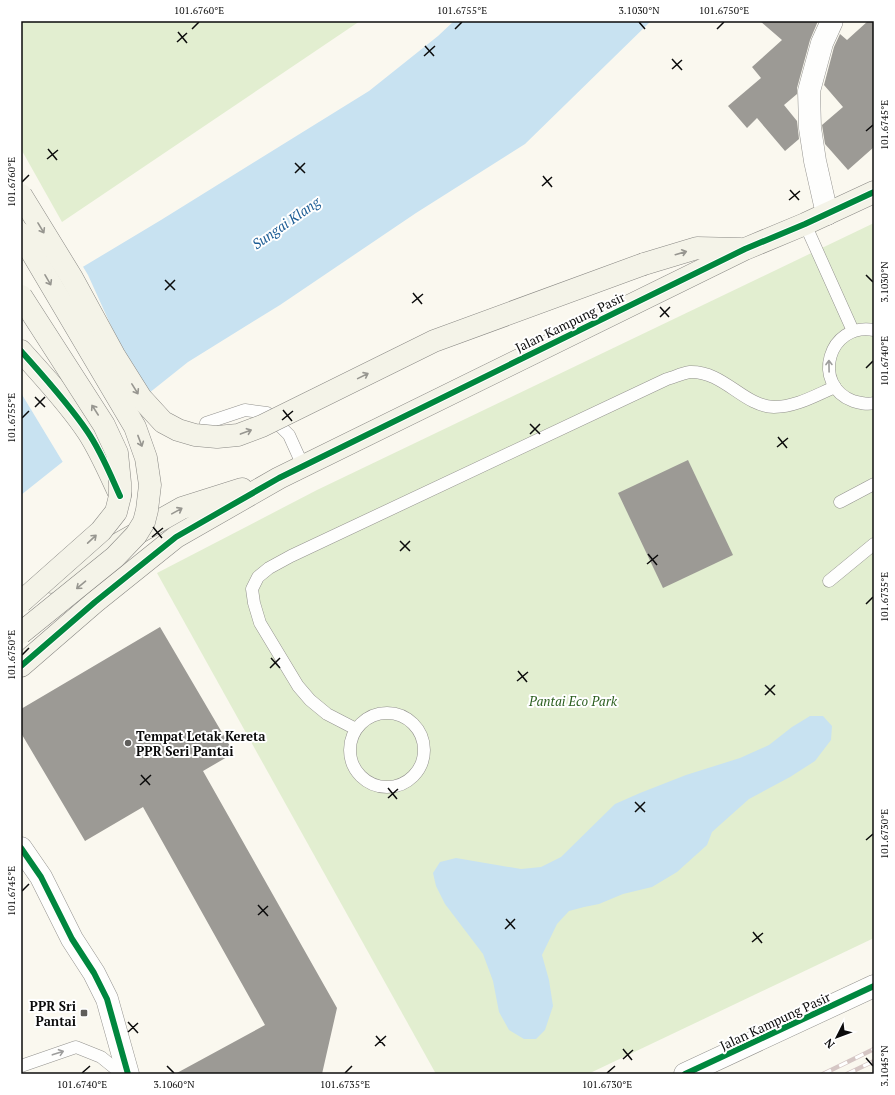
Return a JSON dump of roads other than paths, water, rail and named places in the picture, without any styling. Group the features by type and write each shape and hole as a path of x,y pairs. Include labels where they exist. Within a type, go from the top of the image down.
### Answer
{"street":[{"path":"827,214 812,142 809,91 822,43 832,21"},
{"name":"Jalan Kampung Pasir","path":"279,478 745,248 805,224 874,192"},
{"path":"21,195 72,278 114,355 141,398 163,422 178,430 195,435 217,437 238,435 262,426 434,341 644,264 697,248 745,248"},
{"path":"21,234 115,396 135,427 146,458 150,485 144,522 136,535 114,556 21,633"},
{"path":"21,296 104,425 117,453 120,483 120,496 116,512 101,531 24,599"},
{"path":"21,351 52,386 87,431 101,454 120,496"},
{"path":"114,355 115,396"},
{"path":"24,599 182,508 279,478"},
{"path":"21,666 95,602 176,537 279,478"},
{"path":"21,848 40,877 72,939 94,973 107,999 128,1074"},
{"name":"Jalan Kampung Pasir","path":"685,1074 874,986"}],"lane":[{"path":"805,224 853,331"},
{"path":"873,406 848,399 839,392 832,382 829,371 829,359 834,347 842,337 853,331 866,329 874,330"},
{"path":"356,729 327,714 310,700 298,686 260,623 254,603 252,589 258,577 269,568 298,552 667,379 689,372 702,373 717,378 759,404 774,407 792,404 808,399 835,386"},
{"path":"206,423 245,410 267,413 290,435 303,466"},
{"path":"840,502 874,484"},
{"path":"828,581 874,544"},
{"path":"389,712 402,715 413,722 421,733 425,745 424,758 419,770 411,779 401,785 390,787 378,786 367,781 358,773 352,763 350,752 351,740 356,729 365,720 377,714 389,712"},
{"path":"21,1066 76,1047 101,1057 122,1074"}],"water":[{"name":"Sungai Klang","path":"454,21 651,21 525,144 416,213 280,305 188,362 21,495 21,304 161,220 369,91 438,36"},
{"path":"810,716 823,716 832,726 831,740 815,761 790,777 749,799 712,832 707,845 677,872 652,887 623,894 599,904 569,911 557,924 542,955 549,980 553,1006 545,1030 536,1039 524,1039 509,1030 499,1012 493,981 483,954 445,904 436,886 433,873 440,862 456,858 521,869 541,867 561,857 615,804 686,775 740,758 769,745 792,727"}],"railway":[{"path":"823,1074 874,1049"},
{"path":"847,1074 874,1061"}],"place":[{"name":"Tempat Letak Kereta PPR Seri Pantai","path":"128,743"},
{"name":"PPR Sri Pantai","path":"84,1013"}],"park label":[{"name":"Pantai Eco Park","path":"573,701"}]}
